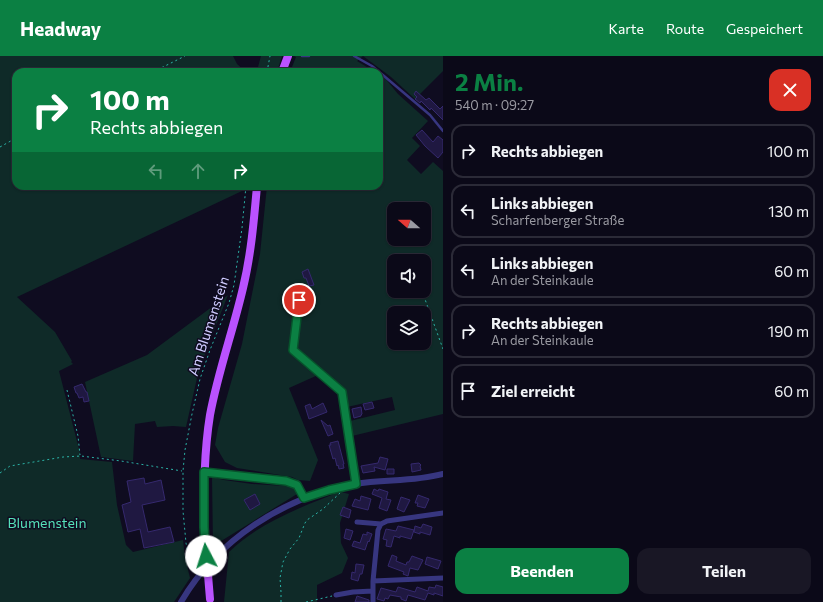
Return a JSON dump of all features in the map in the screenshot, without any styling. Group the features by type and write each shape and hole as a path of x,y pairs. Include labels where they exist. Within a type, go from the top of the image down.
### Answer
{"main road":[{"path":"283,68 288,56"},
{"path":"210,601 204,527 204,472 206,445 210,415 250,257 257,190"},
{"path":"204,472 286,481 297,485 304,498"}],"street":[{"path":"299,300 293,350 342,392 356,484"},
{"path":"181,602 197,578 216,557 257,523 282,508 304,498 329,490 356,484 417,479 443,474"},
{"path":"357,522 381,524 387,521 443,513"},
{"path":"373,602 373,581 378,530 381,524"},
{"path":"373,581 443,578"},
{"path":"336,595 352,592 373,591"}],"lane":[{"path":"302,56 309,56"},
{"path":"354,56 374,68"},
{"path":"383,75 430,115 443,131"}],"path":[{"path":"161,68 185,56"},
{"path":"268,68 270,56"},
{"path":"0,147 12,140"},
{"name":"Am Blumenstein","path":"197,578 190,564 186,543 183,511 183,471 185,450 200,379 229,303 234,285 246,190"},
{"path":"425,298 443,349"},
{"path":"67,390 78,436 81,456"},
{"path":"0,473 10,466 63,457 81,456 183,471"},
{"path":"281,602 282,592 280,578 283,562 290,549 299,538 305,523 323,509 347,486"},
{"path":"306,602 336,595"}],"green space":[{"name":"Blumenstein","path":"0,56 233,56 237,64 242,68 12,68 12,190 242,190 17,297 55,332 72,361 71,362 73,364 59,371 80,453 80,459 112,462 117,505 126,545 133,552 183,540 190,578 174,602 0,602"},
{"path":"261,56 282,56 278,68 257,68"},
{"path":"294,56 363,56 357,61 368,68 292,68 296,57"},
{"path":"363,56 443,56 443,71 415,99 383,71 383,68 379,68"},
{"path":"383,76 398,94 428,121 412,138 420,146 407,160 421,174 433,162 443,171 443,414 352,436 350,421 395,410 392,397 347,407 344,391 322,372 289,388 318,460 310,481 237,468 225,462 215,445 218,428 242,344 260,254 267,190 383,190"},
{"path":"228,295 197,378 186,427 157,427 155,421 135,424 133,461 101,457 85,382 147,355"},
{"path":"212,477 252,484 285,486 294,489 297,494 213,546"},
{"path":"341,491 349,494 340,523 341,543 348,558 342,573 317,585 317,602 224,602 229,552 247,537 267,524"}],"building":[{"path":"416,91 426,100 429,98 440,109 443,106 443,120 431,108 430,110 421,101 420,103 415,99 417,97 414,94"},
{"path":"422,130 433,142 438,136 443,140 443,152 438,158 416,135"},
{"path":"308,269 314,285 309,286 306,278 304,278 302,272"},
{"path":"82,384 87,392 89,401 84,402 83,397 79,398 76,393 74,387"},
{"path":"372,402 374,408 365,410 363,404"},
{"path":"323,403 327,412 309,419 305,406 310,404 312,409"},
{"path":"361,407 361,416 354,418 352,409"},
{"path":"321,420 328,426 330,425 333,434 328,436"},
{"path":"338,441 344,464 344,468 339,469 335,458 333,459 329,445 331,445 330,443"},
{"path":"380,457 388,459 385,470 374,467 375,471 363,473 361,466 378,463"},
{"path":"419,463 421,465 421,470 412,472 411,464"},
{"path":"387,469 394,469 394,474 387,474"},
{"path":"144,478 145,484 161,480 165,500 142,505 148,532 170,527 174,542 144,548 140,529 128,532 122,505 131,502 127,481"},
{"path":"374,489 388,492 386,499 391,500 387,511 379,508 382,498 372,494"},
{"path":"255,494 260,504 250,510 244,500"},
{"path":"418,495 429,499 425,508 417,506 418,503 415,503"},
{"path":"361,496 371,499 368,510 352,506 355,499 360,501"},
{"path":"401,497 410,500 404,512 397,509"},
{"path":"343,507 351,510 349,518 340,515"},
{"path":"423,524 432,527 430,535 414,532 415,526 421,528"},
{"path":"398,526 414,530 411,539 394,536 391,547 386,546 387,540 383,539 386,529 396,531"},
{"path":"346,529 353,531 350,540 344,538"},
{"path":"367,532 372,534 365,550 352,546 354,541 360,543 363,534 367,535"},
{"path":"392,555 397,557 396,561 406,565 412,556 423,560 418,570 410,568 408,576 403,574 404,572 388,566"},
{"path":"427,557 441,561 438,569 425,564"},
{"path":"356,564 364,565 362,574 360,574 358,581 351,579 352,572 355,573"},
{"path":"436,585 443,587 443,596 428,593 425,600 408,595 406,601 401,599 401,597 390,595 388,599 385,598 384,601 377,599 381,588 396,592 398,587 415,592 417,587 428,591 429,587 435,588"},
{"path":"357,596 369,600 369,602 355,602"}],"route":[{"path":"206,556 204,527 204,472 286,481 297,485 304,498 329,490 356,484 342,392 293,350 299,300"}]}
